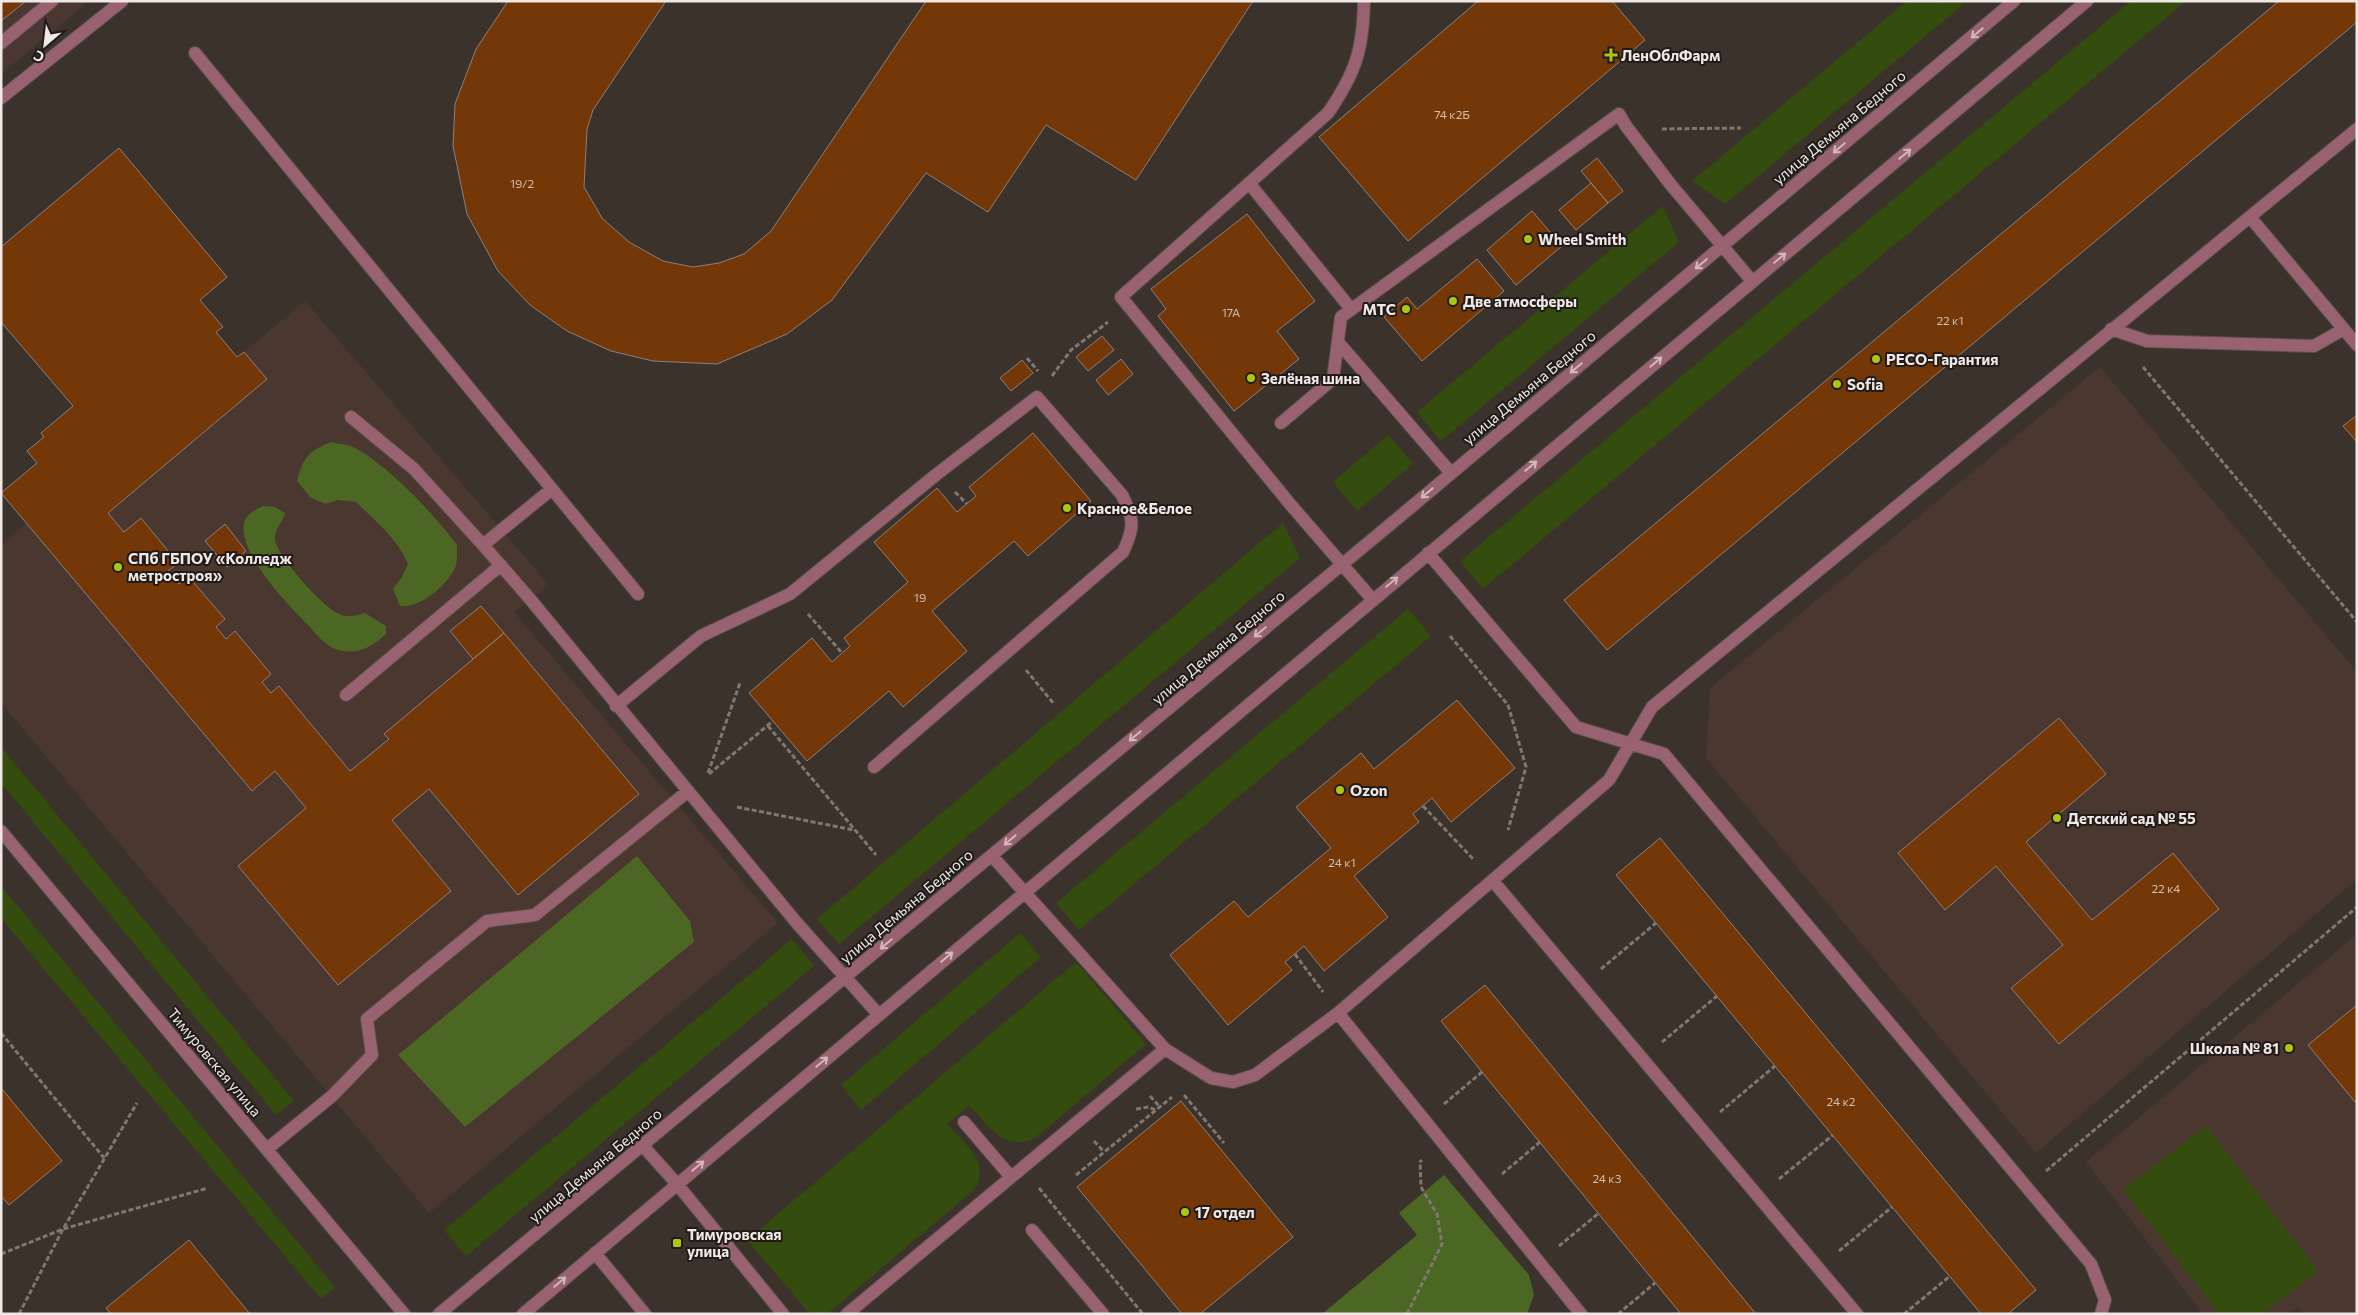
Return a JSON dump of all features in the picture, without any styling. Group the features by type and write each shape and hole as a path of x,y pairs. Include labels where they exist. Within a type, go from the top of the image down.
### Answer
{"street":[{"path":"1,42 52,1"},
{"path":"1,98 122,1"},
{"path":"1364,1 1364,32 1358,60 1345,88 1328,112 1121,297 1372,599"},
{"name":"улица Демьяна Бедного","path":"439,1314 846,978 2014,1"},
{"path":"523,1314 1372,599 2087,1"},
{"path":"195,53 638,594"},
{"path":"1281,423 1333,379 1341,317 1619,114 1626,126 1752,282"},
{"path":"992,856 1165,1049 1211,1078 1233,1082 1256,1075 1338,1013 1609,780 1628,743 1652,706 2357,129"},
{"path":"1249,183 1351,309"},
{"path":"2250,217 2357,344"},
{"path":"2111,329 2148,341 2314,346 2344,330"},
{"path":"1338,342 1451,473"},
{"path":"616,706 701,636 790,594 937,474 1037,397 1122,494 1130,512 1132,533 1124,552 874,767"},
{"path":"351,418 414,469 501,566 796,922 878,1015"},
{"path":"482,545 552,489"},
{"path":"1428,552 1576,727 1664,754 2091,1264 2106,1300 2101,1314"},
{"path":"346,695 501,566"},
{"path":"267,1149 332,1096 372,1055 367,1019 487,921 535,915 690,795"},
{"name":"Тимуровская улица","path":"1,831 404,1314"},
{"path":"1493,881 1857,1314"},
{"path":"1338,1013 1578,1313"},
{"path":"847,1314 1165,1049"},
{"path":"964,1122 1011,1177"},
{"path":"643,1146 677,1184 783,1314"},
{"path":"1032,1230 1103,1314"},
{"path":"595,1253 645,1314"}],"path":[{"path":"1626,126 1675,130 1741,128"},
{"path":"1037,397 1071,350 1129,307"},
{"path":"2142,366 2357,622"},
{"path":"790,594 842,653"},
{"path":"1450,636 1508,706 1526,767 1507,834"},
{"path":"1010,650 1054,704"},
{"path":"740,683 707,776 773,721"},
{"path":"768,726 876,855"},
{"path":"690,795 854,830"},
{"path":"1423,806 1493,881"},
{"path":"2027,1188 2357,907"},
{"path":"1581,986 1656,923"},
{"path":"1295,954 1338,1013"},
{"path":"1642,1059 1717,996"},
{"path":"1,1033 105,1159"},
{"path":"1700,1128 1775,1066"},
{"path":"1424,1120 1482,1072"},
{"path":"1111,1094 1140,1095 1145,1091 1160,1107"},
{"path":"1182,1092 1224,1142"},
{"path":"1076,1175 1172,1097"},
{"path":"19,1314 63,1229 137,1103"},
{"path":"1758,1196 1833,1135"},
{"path":"1408,1314 1442,1244 1437,1214 1421,1187 1420,1162 1438,1138"},
{"path":"1481,1191 1540,1142"},
{"path":"1022,1168 1143,1314"},
{"path":"1,1254 63,1229 208,1188"},
{"path":"1818,1268 1892,1207"},
{"path":"1539,1262 1599,1213"},
{"path":"1904,1314 1950,1276"},
{"path":"1618,1314 1656,1282"}],"shaded area":[{"path":"1,1 89,1 1,74"},
{"path":"305,301 549,585 514,612 778,923 429,1213 1,703 1,545 26,523 1,493 36,463 27,451 44,437 108,513 267,379 244,352"},
{"name":"Детский сад № 55","path":"2100,367 2357,672 2357,879 2036,1153 1706,758 1710,688"},
{"name":"Школа № 81","path":"2357,934 2357,1314 2303,1314 2298,1307 2288,1314 2203,1314 2086,1162"}],"green space":[{"path":"1907,1 1965,3 1725,204 1692,181"},
{"path":"2131,1 2186,1 1483,589 1460,561"},
{"path":"1663,206 1679,242 1441,441 1417,412"},
{"path":"1388,435 1413,464 1357,511 1333,482"},
{"path":"331,442 353,447 395,477 436,519 457,545 457,562 451,575 446,582 424,600 408,606 400,606 393,589 402,577 408,564 392,538 356,502 337,500 326,504 311,498 297,481 304,461 308,456"},
{"path":"263,506 275,507 285,513 275,534 277,545 291,567 312,591 339,614 352,616 365,613 386,626 386,634 369,647 350,652 335,649 318,636 278,593 257,564 249,549 244,536 244,523 249,514"},
{"path":"1283,523 1300,558 839,944 817,919"},
{"path":"1408,609 1431,636 1079,930 1056,903"},
{"path":"1,747 294,1101 276,1115 1,783"},
{"path":"637,856 690,921 694,942 465,1127 398,1055"},
{"path":"1,886 335,1287 321,1299 1,918"},
{"path":"1020,933 1041,957 861,1110 841,1085"},
{"path":"792,939 814,966 466,1256 444,1230"},
{"path":"1076,962 1146,1044 1034,1139 1012,1142 1004,1139 990,1128 969,1106 947,1124 968,1146 978,1161 980,1170 975,1189 827,1314 810,1314 747,1240"},
{"path":"2206,1126 2318,1271 2263,1314 2219,1314 2123,1189"},
{"path":"1444,1175 1529,1275 1534,1295 1527,1314 1322,1314 1417,1235 1399,1213"}],"building":[{"path":"1,1 26,1 1,21"},
{"path":"508,1 666,1 593,110 587,129 584,187 602,218 629,242 663,261 693,267 719,263 744,254 771,231 926,1 1253,1 1136,180 1046,125 988,212 926,173 832,300 787,334 717,364 653,361 611,351 567,331 530,305 498,271 467,214 453,146 455,104 476,49"},
{"path":"1478,1 1612,1 1645,40 1408,241 1319,137"},
{"path":"2279,1 2357,1 2357,22 1607,650 1564,600"},
{"name":"СПб ГБПОУ «Колледж метростроя»","path":"119,148 227,277 200,300 223,327 216,332 237,357 244,352 267,379 108,513 124,532 141,518 178,563 168,571 179,584 188,576 225,619 216,627 226,639 235,631 271,674 262,682 271,693 279,686 350,771 389,739 384,734 504,633 639,794 518,895 429,789 392,820 451,891 338,985 238,866 306,808 275,771 252,791 1,493 37,463 27,451 44,437 41,433 73,406 1,322 1,247"},
{"path":"1597,158 1623,191 1608,203 1581,171"},
{"path":"1591,183 1608,203 1576,230 1559,210"},
{"path":"1532,211 1562,246 1516,285 1487,250"},
{"path":"1247,214 1315,301 1277,331 1299,359 1234,411 1158,316 1166,309 1151,289"},
{"path":"1477,259 1504,291 1422,361 1384,317 1407,297 1417,309"},
{"path":"1102,336 1114,350 1088,371 1076,357"},
{"path":"1121,359 1133,374 1108,395 1096,380"},
{"path":"1022,360 1033,373 1011,391 1000,378"},
{"path":"2357,415 2357,442 2343,426"},
{"path":"1033,433 1091,501 1028,556 1014,541 932,611 967,651 903,707 889,691 807,761 749,693 812,638 832,662 850,646 844,638 908,582 874,542 937,488 957,512 976,496 969,487"},
{"path":"225,524 246,551 227,567 205,541"},
{"path":"481,606 504,633 473,659 450,631"},
{"path":"1457,700 1515,768 1451,822 1432,798 1413,814 1419,822 1354,876 1388,917 1324,971 1304,946 1285,962 1292,970 1228,1025 1170,955 1234,901 1248,917 1331,848 1296,807 1361,753 1374,769"},
{"path":"2059,718 2106,774 2026,842 2092,920 2173,853 2219,909 2059,1044 2011,988 2063,945 1996,866 1945,910 1898,853"},
{"path":"1660,838 2036,1290 2008,1314 1981,1314 1616,875"},
{"path":"1485,985 1756,1314 1681,1314 1441,1021"},
{"path":"2357,1005 2357,1100 2355,1102 2308,1045"},
{"path":"1,1088 62,1161 9,1205 1,1196"},
{"name":"17 отдел","path":"1181,1101 1293,1237 1200,1314 1182,1314 1077,1187"},
{"path":"189,1240 250,1314 111,1314 106,1308"}],"place":[{"name":"ЛенОблФарм","path":"1611,55"},
{"name":"Wheel Smith","path":"1528,239"},
{"name":"Две атмосферы","path":"1453,301"},
{"name":"МТС","path":"1406,309"},
{"name":"РЕСО-Гарантия","path":"1876,359"},
{"name":"Зелёная шина","path":"1251,378"},
{"name":"Sofia","path":"1837,384"},
{"name":"Красное&Белое","path":"1067,508"},
{"name":"СПб ГБПОУ «Колледж метростроя»","path":"118,567"},
{"name":"Ozon","path":"1340,790"},
{"name":"Детский сад № 55","path":"2057,818"},
{"name":"Школа № 81","path":"2289,1048"},
{"name":"17 отдел","path":"1185,1212"},
{"name":"Тимуровская улица","path":"677,1243"}]}
